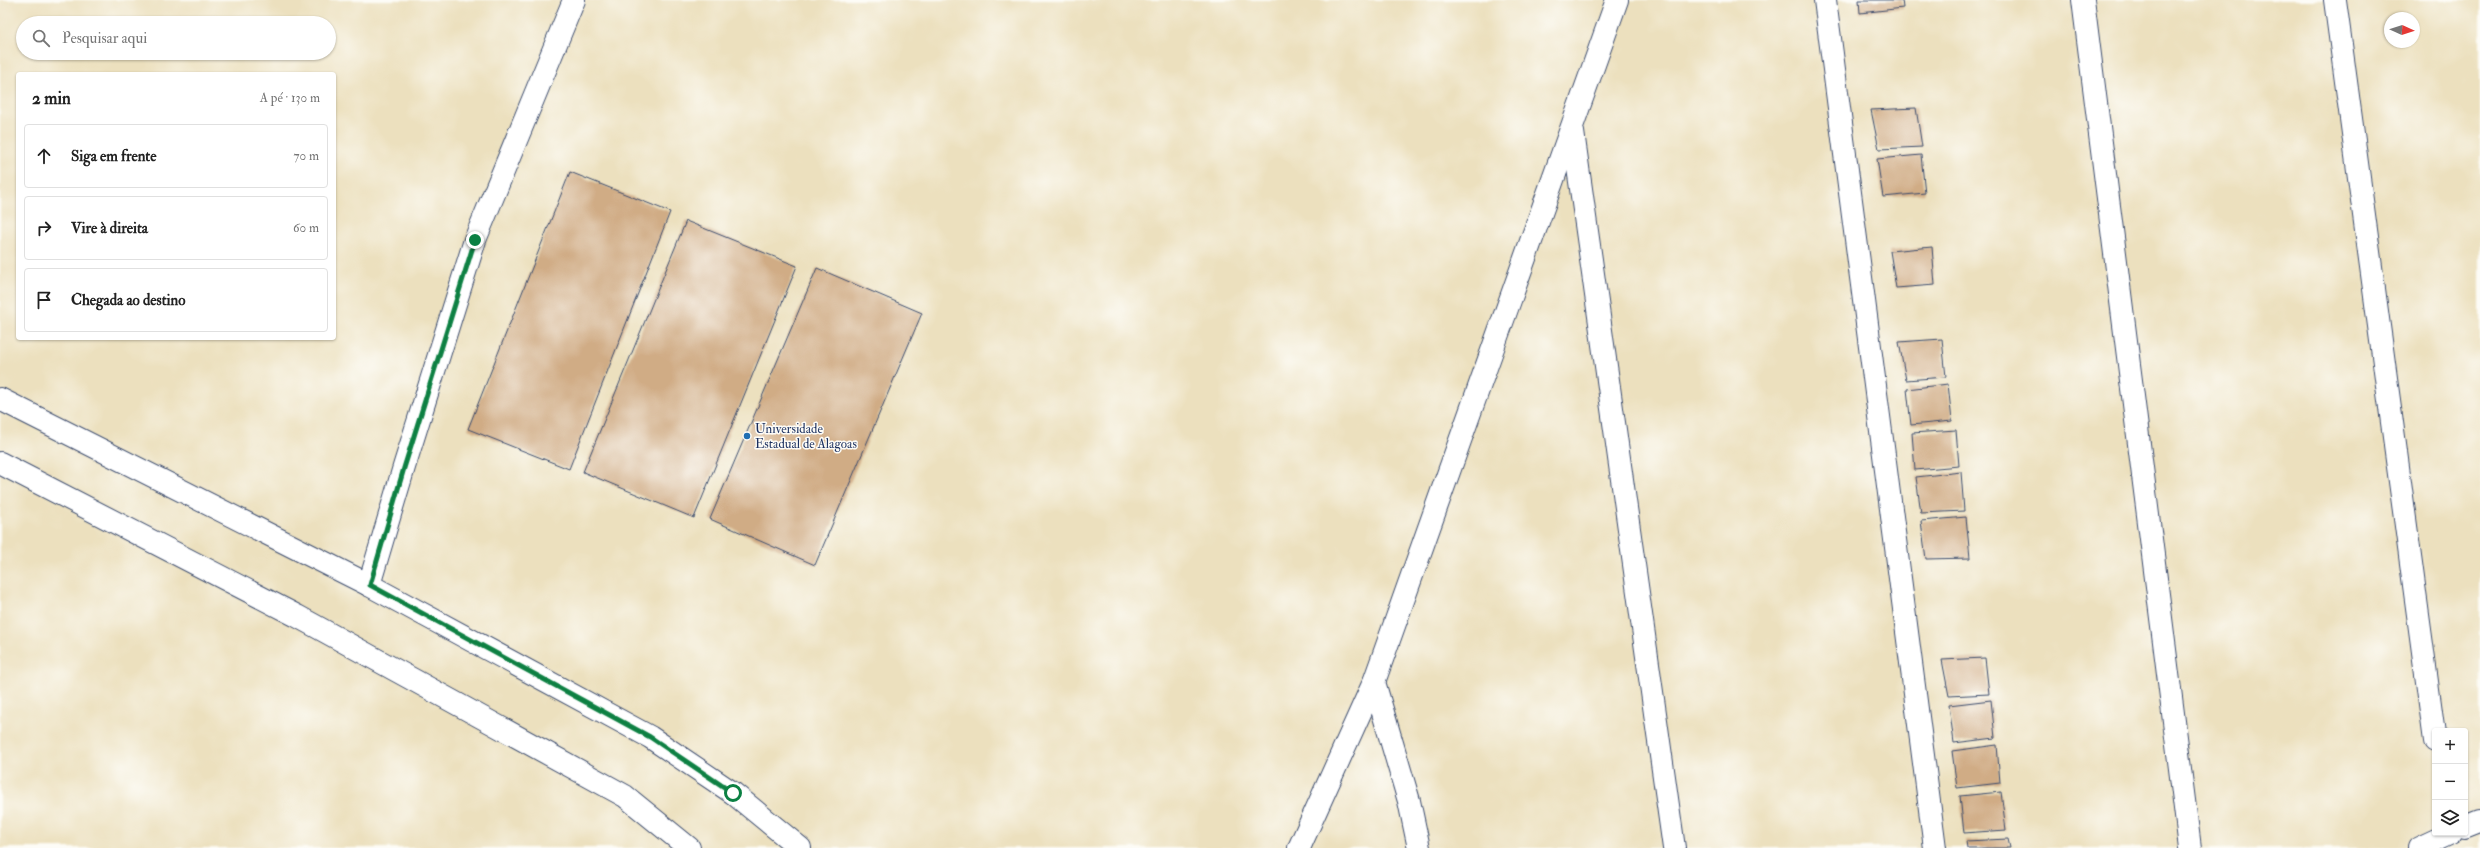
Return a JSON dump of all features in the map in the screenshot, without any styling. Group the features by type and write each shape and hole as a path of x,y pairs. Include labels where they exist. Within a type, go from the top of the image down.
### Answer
{"street":[{"path":"370,585 404,468 475,240 574,0"},
{"path":"1299,848 1374,682 1618,0"},
{"path":"1824,0 1935,848"},
{"path":"2083,0 2190,848"},
{"path":"2335,0 2433,728"},
{"path":"1573,129 1674,848"},
{"path":"0,399 370,585 650,737 733,793 800,848"},
{"path":"0,464 297,616 625,796 689,848"},
{"path":"1374,682 1410,801 1419,848"},
{"path":"2468,825 2480,820"},
{"path":"2419,848 2444,836"}],"building":[{"path":"1859,0 1902,0 1903,8 1860,13"},
{"path":"1916,108 1922,147 1879,149 1871,110"},
{"path":"1921,155 1925,193 1883,197 1877,159"},
{"path":"570,172 670,212 569,469 468,429"},
{"path":"686,221 797,266 694,518 583,472"},
{"path":"1932,247 1935,285 1896,288 1890,251"},
{"path":"817,268 922,313 815,565 710,519"},
{"path":"1942,339 1946,377 1906,380 1899,342"},
{"path":"1948,384 1952,421 1911,425 1907,389"},
{"path":"1956,430 1959,466 1915,470 1912,433"},
{"path":"1961,472 1964,511 1921,513 1916,477"},
{"path":"1966,517 1970,558 1926,559 1921,521"},
{"path":"1985,658 1989,694 1949,696 1942,660"},
{"path":"1991,700 1995,738 1954,743 1949,705"},
{"path":"1997,745 2000,783 1957,788 1952,751"},
{"path":"2001,792 2006,830 1964,833 1960,796"},
{"path":"2008,839 2010,848 1967,848 1966,841"}],"place":[{"name":"Universidade Estadual de Alagoas","path":"747,436"}],"route":[{"path":"475,240 404,468 370,585 650,737 733,793"}]}
